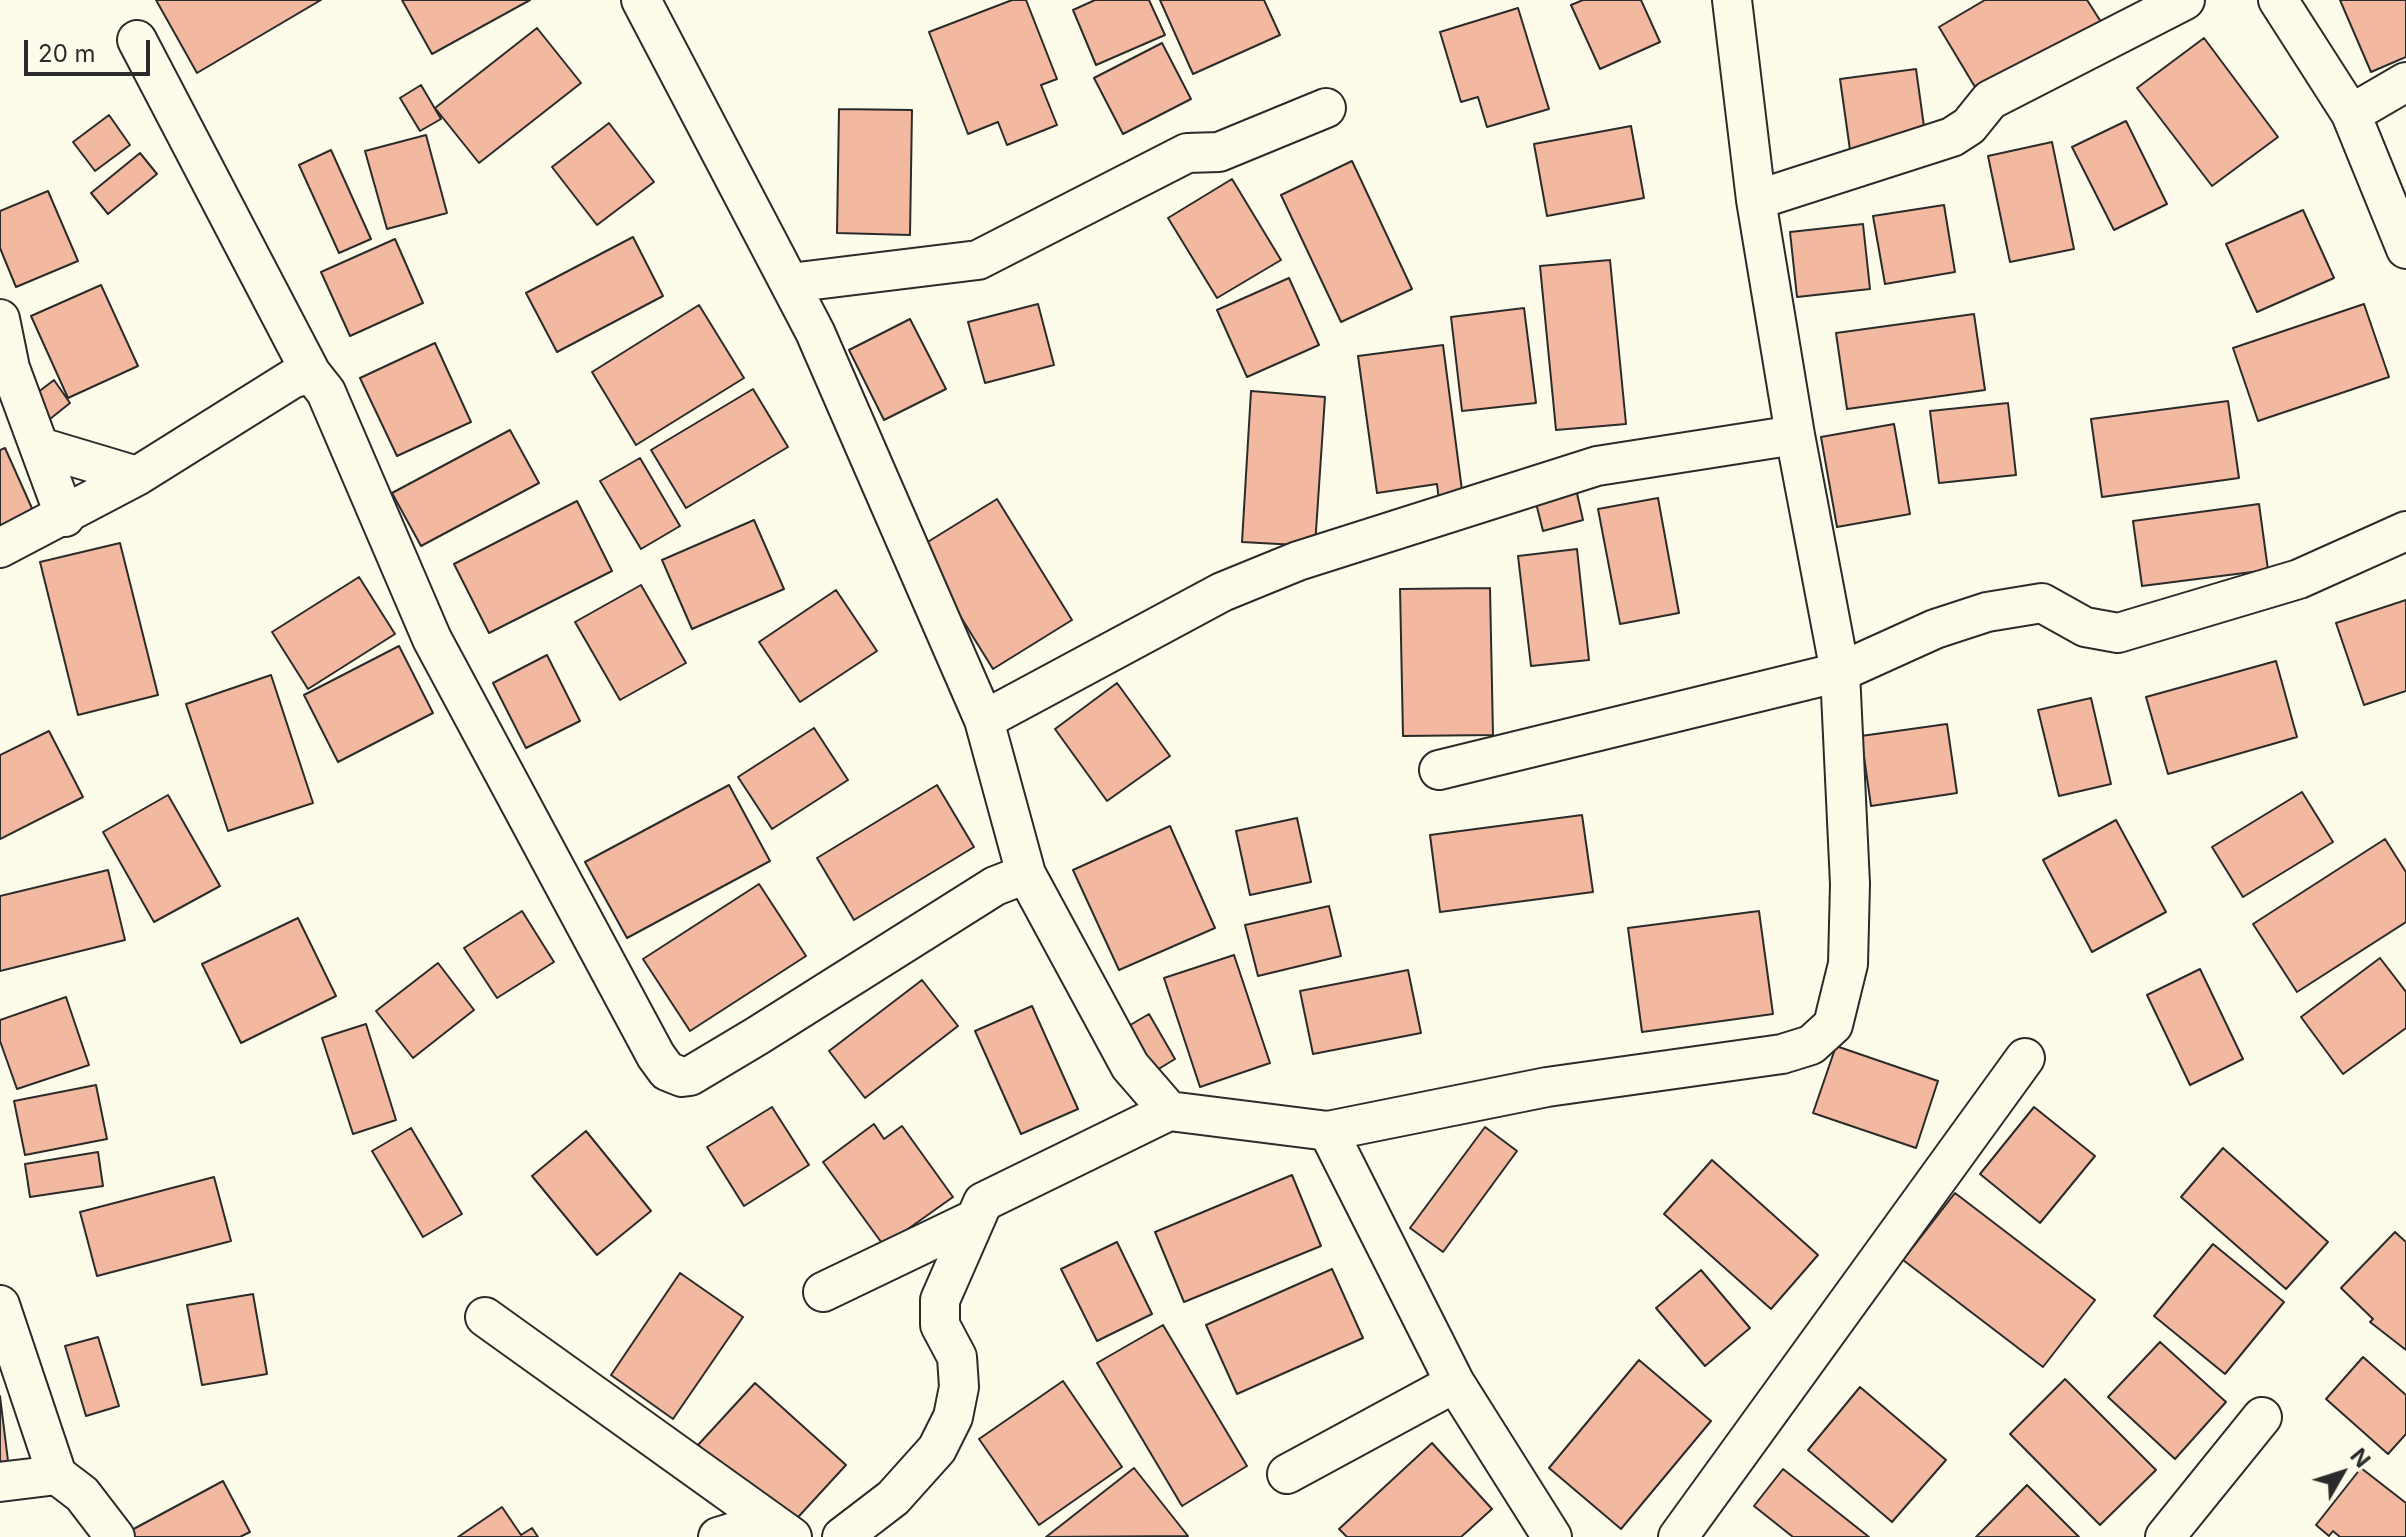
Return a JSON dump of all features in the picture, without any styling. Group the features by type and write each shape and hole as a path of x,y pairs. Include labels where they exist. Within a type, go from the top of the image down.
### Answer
{"street":[{"path":"641,0 815,332 984,720 1026,874 1130,1066 1169,1111"},
{"path":"842,1537 893,1498 937,1449 953,1417 959,1387 957,1357 940,1325 938,1314 940,1300 983,1202 1169,1111 1328,1131 1547,1087 1782,1054 1811,1045 1833,1025 1848,964 1850,884 1840,672 1795,435 1756,200 1732,0"},
{"path":"1756,200 1952,137 1969,126 1990,100 2185,0"},
{"path":"2278,0 2351,114 2406,249"},
{"path":"137,40 311,373 326,392 432,639 667,1071 682,1077 690,1076 995,886 1026,874"},
{"path":"2351,114 2406,82"},
{"path":"790,283 978,260 1187,153 1219,152 1326,108"},
{"path":"0,319 10,368 65,517"},
{"path":"0,548 65,517 292,379 311,373"},
{"path":"984,720 1222,592 1298,561 1597,466 1795,435"},
{"path":"40,447 137,476"},
{"path":"1439,770 1840,672 1935,629 1987,612 2042,603 2085,627 2118,633 2299,579 2406,531"},
{"path":"1678,1537 2025,1058"},
{"path":"1328,1131 1455,1383 1552,1537"},
{"path":"823,1292 973,1220"},
{"path":"0,1305 57,1475 82,1494 115,1537"},
{"path":"485,1317 789,1537"},
{"path":"1287,1474 1455,1383"},
{"path":"2165,1537 2262,1417"},
{"path":"0,1482 57,1475"},
{"path":"718,1537 747,1528 789,1537"}],"building":[{"path":"156,0 321,0 197,73"},
{"path":"402,0 530,0 432,54"},
{"path":"1012,0 1026,0 1057,79 1041,85 1057,125 1007,145 998,122 968,134 929,32"},
{"path":"1095,0 1149,0 1165,35 1096,65 1073,10"},
{"path":"1160,0 1264,0 1280,35 1193,74"},
{"path":"1583,0 1641,0 1660,42 1600,69 1571,5"},
{"path":"1985,0 2087,0 2103,25 1981,97 1939,27"},
{"path":"2340,0 2406,0 2406,57 2371,72"},
{"path":"1518,8 1549,109 1487,127 1478,97 1461,102 1440,32"},
{"path":"537,28 581,83 479,163 435,108"},
{"path":"2204,38 2278,137 2212,186 2137,88"},
{"path":"1162,43 1191,99 1123,134 1094,78"},
{"path":"1916,69 1926,141 1850,150 1840,79"},
{"path":"421,85 441,119 420,131 400,98"},
{"path":"839,109 912,110 910,235 837,233"},
{"path":"109,115 130,145 95,171 73,142"},
{"path":"2126,121 2167,204 2114,230 2072,147"},
{"path":"609,123 654,182 597,225 552,167"},
{"path":"1631,126 1644,198 1547,216 1534,144"},
{"path":"426,135 447,213 387,229 365,151"},
{"path":"2052,142 2074,249 2010,262 1988,156"},
{"path":"331,150 371,239 339,253 299,165"},
{"path":"140,153 157,174 108,214 91,193"},
{"path":"1352,161 1412,289 1341,322 1281,195"},
{"path":"1232,179 1281,260 1217,298 1168,218"},
{"path":"48,191 78,261 16,287 0,248 0,211"},
{"path":"1944,205 1955,272 1885,284 1873,216"},
{"path":"2303,210 2334,278 2257,312 2226,244"},
{"path":"1863,224 1870,289 1797,297 1790,232"},
{"path":"633,237 663,296 557,352 526,293"},
{"path":"395,239 423,303 350,336 321,272"},
{"path":"1610,260 1626,424 1556,430 1540,266"},
{"path":"1289,278 1319,345 1247,377 1217,310"},
{"path":"101,285 138,366 68,398 31,316"},
{"path":"1038,304 1054,365 985,383 968,322"},
{"path":"2364,304 2389,377 2258,421 2233,348"},
{"path":"699,305 744,378 636,445 592,372"},
{"path":"1524,308 1536,403 1462,411 1451,317"},
{"path":"1974,314 1985,390 1847,409 1836,333"},
{"path":"910,319 946,389 884,420 849,350"},
{"path":"435,343 471,422 397,456 360,378"},
{"path":"1443,345 1463,498 1439,501 1437,484 1377,493 1358,356"},
{"path":"54,380 70,403 50,419 33,396"},
{"path":"753,389 788,447 686,508 651,450"},
{"path":"1251,391 1325,397 1315,546 1242,542"},
{"path":"2228,401 2239,478 2102,497 2091,419"},
{"path":"2008,403 2016,475 1939,483 1930,411"},
{"path":"1894,424 1910,514 1837,527 1821,437"},
{"path":"510,430 539,483 421,546 392,493"},
{"path":"5,448 35,515 0,530 0,450"},
{"path":"640,458 680,526 641,549 600,481"},
{"path":"1576,489 1583,520 1543,531 1535,499"},
{"path":"1658,498 1679,613 1620,624 1598,509"},
{"path":"997,499 1072,620 993,669 918,548"},
{"path":"577,501 612,571 489,633 454,564"},
{"path":"2259,504 2268,570 2142,586 2133,521"},
{"path":"754,520 784,589 692,629 662,560"},
{"path":"120,543 158,695 78,715 40,562"},
{"path":"1577,549 1589,660 1531,666 1518,556"},
{"path":"359,577 395,634 308,689 272,632"},
{"path":"641,585 686,663 620,700 575,622"},
{"path":"1490,588 1493,735 1403,736 1400,589"},
{"path":"836,590 877,651 800,702 759,642"},
{"path":"2406,600 2406,691 2364,705 2336,623"},
{"path":"399,646 433,713 338,762 304,695"},
{"path":"547,655 580,721 526,748 493,683"},
{"path":"2276,661 2297,737 2168,774 2146,697"},
{"path":"271,675 313,803 228,831 186,704"},
{"path":"1117,683 1170,756 1107,801 1055,729"},
{"path":"2091,698 2111,784 2059,796 2038,710"},
{"path":"1947,724 1957,793 1871,806 1861,736"},
{"path":"814,728 848,780 772,829 738,777"},
{"path":"49,731 83,797 0,839 0,755"},
{"path":"729,785 770,861 627,938 585,862"},
{"path":"937,785 974,847 854,920 817,858"},
{"path":"2302,792 2333,842 2243,897 2212,847"},
{"path":"168,795 220,886 154,922 103,832"},
{"path":"1582,815 1593,892 1440,912 1430,835"},
{"path":"1297,818 1311,882 1250,895 1236,831"},
{"path":"2116,820 2166,912 2092,952 2043,860"},
{"path":"1170,826 1215,928 1119,970 1073,870"},
{"path":"2385,839 2406,872 2406,922 2297,992 2253,924"},
{"path":"108,870 125,940 0,971 0,896"},
{"path":"759,884 806,956 690,1031 643,959"},
{"path":"1329,906 1341,956 1258,976 1245,925"},
{"path":"522,911 554,962 497,998 464,948"},
{"path":"1759,911 1773,1014 1642,1032 1628,928"},
{"path":"298,918 336,996 241,1043 202,964"},
{"path":"1234,955 1270,1063 1200,1087 1164,978"},
{"path":"2380,958 2406,992 2406,1028 2343,1074 2301,1017"},
{"path":"438,963 474,1010 413,1058 376,1011"},
{"path":"2200,969 2243,1059 2190,1085 2147,995"},
{"path":"1408,970 1421,1033 1313,1054 1300,991"},
{"path":"922,980 958,1026 865,1098 829,1051"},
{"path":"66,997 89,1065 17,1089 0,1041 0,1020"},
{"path":"1032,1006 1078,1109 1021,1134 975,1031"},
{"path":"1149,1014 1175,1059 1147,1076 1120,1031"},
{"path":"366,1024 396,1120 353,1134 322,1038"},
{"path":"1836,1046 1938,1081 1916,1148 1813,1113"},
{"path":"96,1085 107,1139 25,1155 14,1101"},
{"path":"772,1107 809,1165 744,1206 707,1147"},
{"path":"2034,1107 2095,1156 2040,1223 1980,1174"},
{"path":"874,1124 884,1139 902,1126 953,1197 884,1246 823,1162"},
{"path":"1485,1127 1517,1151 1443,1252 1410,1228"},
{"path":"411,1128 462,1214 423,1237 372,1151"},
{"path":"586,1131 651,1211 597,1255 532,1176"},
{"path":"2223,1148 2328,1242 2286,1289 2181,1197"},
{"path":"98,1152 103,1186 30,1197 25,1164"},
{"path":"1712,1160 1818,1255 1771,1309 1664,1214"},
{"path":"1292,1175 1321,1246 1184,1302 1155,1232"},
{"path":"214,1177 231,1241 97,1276 80,1212"},
{"path":"1955,1193 2095,1300 2043,1367 1903,1260"},
{"path":"2395,1232 2406,1242 2406,1350 2370,1322 2373,1319 2341,1288"},
{"path":"1117,1242 1152,1314 1097,1341 1061,1269"},
{"path":"2213,1244 2284,1302 2225,1374 2154,1316"},
{"path":"1332,1269 1363,1338 1237,1394 1206,1325"},
{"path":"1701,1270 1750,1328 1705,1366 1656,1308"},
{"path":"680,1273 743,1317 673,1419 611,1375"},
{"path":"253,1294 267,1374 202,1385 187,1305"},
{"path":"1163,1325 1247,1466 1182,1506 1097,1363"},
{"path":"98,1337 119,1406 86,1416 65,1346"},
{"path":"2160,1342 2226,1402 2175,1459 2108,1397"},
{"path":"2363,1357 2406,1395 2406,1434 2388,1454 2326,1399"},
{"path":"1639,1360 1711,1421 1621,1529 1549,1468"},
{"path":"2065,1379 2156,1470 2100,1525 2010,1434"},
{"path":"1063,1381 1122,1467 1039,1525 979,1439"},
{"path":"755,1383 846,1465 789,1527 698,1445"},
{"path":"1860,1387 1946,1460 1892,1522 1808,1450"},
{"path":"0,1396 8,1461 0,1462"},
{"path":"1432,1443 1492,1509 1461,1537 1347,1537 1339,1529"},
{"path":"1134,1468 1188,1536 1046,1537"},
{"path":"2361,1468 2406,1503 2406,1537 2340,1537 2333,1531 2329,1536 2316,1525"},
{"path":"1783,1469 1869,1537 1793,1537 1754,1506"},
{"path":"223,1481 250,1532 240,1537 131,1537 128,1532"},
{"path":"2027,1485 2079,1537 1976,1537"},
{"path":"502,1507 521,1535 532,1528 538,1537 458,1537"}]}
